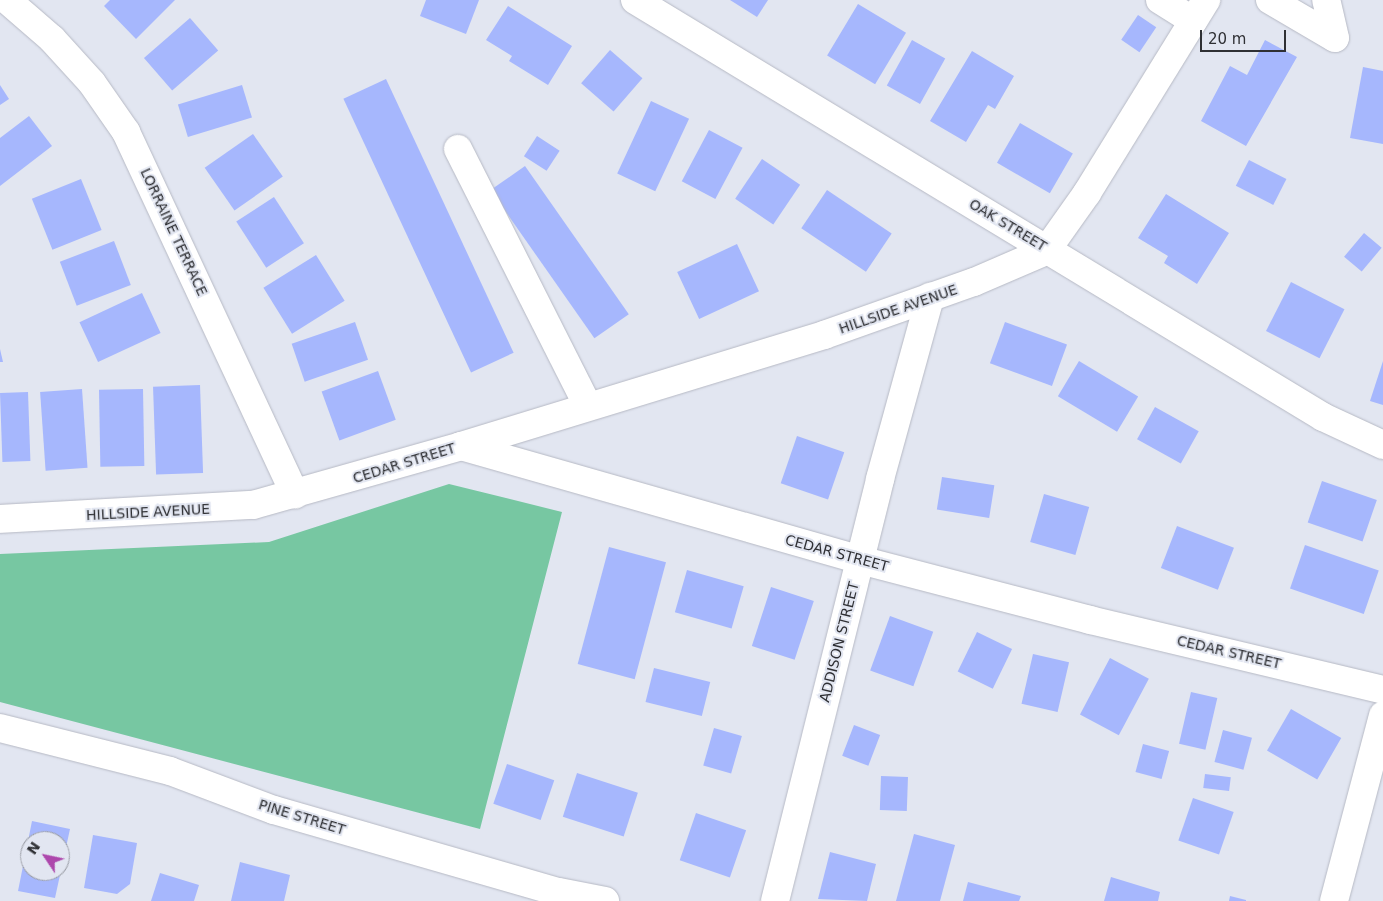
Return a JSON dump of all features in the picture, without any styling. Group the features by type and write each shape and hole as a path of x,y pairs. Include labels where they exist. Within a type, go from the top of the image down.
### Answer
{"street":[{"name":"LORRAINE TERRACE","path":"7,0 52,39 79,68 126,132 295,494"},
{"name":"OAK STREET","path":"635,0 1323,417 1383,445"},
{"path":"1048,249 1087,193 1200,11 1160,0"},
{"path":"1270,0 1335,38 1326,0"},
{"path":"458,149 588,406"},
{"name":"HILLSIDE AVENUE","path":"461,446 824,334 974,282 1048,249"},
{"name":"ADDISON STREET","path":"775,901 860,560 930,297"},
{"name":"CEDAR STREET","path":"295,494 461,446 860,560 1383,690"},
{"name":"HILLSIDE AVENUE","path":"0,519 253,505 295,494"},
{"path":"1334,901 1383,715"},
{"name":"PINE STREET","path":"0,728 170,771 274,810 560,892 605,901"}],"green space":[{"path":"449,484 562,512 480,829 0,702 0,554 269,542"}],"building":[{"path":"110,0 175,0 136,39 104,6"},
{"path":"426,0 479,0 466,34 420,16"},
{"path":"730,0 768,0 757,17"},
{"path":"858,4 906,33 875,84 827,55"},
{"path":"508,6 572,46 548,85 509,61 512,56 486,40"},
{"path":"1138,15 1156,27 1139,52 1121,40"},
{"path":"190,18 218,50 172,90 144,58"},
{"path":"912,40 945,58 920,104 887,85"},
{"path":"1265,40 1297,57 1246,146 1201,121 1230,66 1247,75"},
{"path":"610,50 642,78 614,111 581,83"},
{"path":"972,51 1014,76 995,109 988,105 966,142 930,121"},
{"path":"1363,67 1383,71 1383,144 1350,138"},
{"path":"386,79 514,353 471,373 343,99"},
{"path":"0,85 9,99 0,105"},
{"path":"242,85 252,118 188,137 178,105"},
{"path":"651,101 689,119 655,191 617,174"},
{"path":"29,116 52,146 0,186 0,138"},
{"path":"1020,123 1073,153 1050,193 997,163"},
{"path":"709,130 743,148 715,199 682,181"},
{"path":"253,134 283,177 234,210 205,168"},
{"path":"537,136 560,151 547,171 524,156"},
{"path":"762,159 800,185 773,225 735,199"},
{"path":"1249,160 1286,179 1273,205 1236,186"},
{"path":"525,166 629,314 594,338 491,190"},
{"path":"81,179 102,230 52,250 32,199"},
{"path":"827,190 892,234 866,272 801,228"},
{"path":"1166,194 1229,233 1197,284 1164,263 1168,256 1138,238"},
{"path":"274,197 304,243 266,268 236,222"},
{"path":"1364,233 1382,248 1362,272 1344,257"},
{"path":"114,241 131,285 77,306 60,262"},
{"path":"737,244 759,291 699,319 677,272"},
{"path":"316,255 345,301 292,334 263,288"},
{"path":"1291,282 1344,309 1319,358 1266,331"},
{"path":"142,293 161,333 98,362 79,322"},
{"path":"355,322 368,360 305,382 292,344"},
{"path":"1005,322 1067,345 1052,386 990,363"},
{"path":"0,349 3,362 0,362"},
{"path":"1079,361 1138,397 1117,432 1058,396"},
{"path":"1383,361 1383,405 1370,401"},
{"path":"378,371 396,420 339,440 322,392"},
{"path":"200,385 203,473 156,475 153,387"},
{"path":"82,389 88,468 46,471 40,392"},
{"path":"143,389 144,466 100,467 99,390"},
{"path":"28,392 30,461 2,462 0,393"},
{"path":"1155,407 1199,431 1181,464 1137,439"},
{"path":"797,436 844,452 828,500 781,483"},
{"path":"942,477 994,485 989,518 937,510"},
{"path":"1322,481 1377,500 1363,541 1308,523"},
{"path":"1044,494 1089,507 1075,555 1030,542"},
{"path":"1177,526 1234,548 1218,590 1161,568"},
{"path":"1305,545 1379,570 1364,614 1290,588"},
{"path":"609,547 666,562 635,679 578,664"},
{"path":"687,570 744,586 732,629 675,612"},
{"path":"771,587 814,601 795,660 752,646"},
{"path":"890,616 933,632 913,686 870,671"},
{"path":"977,632 1012,649 993,689 958,672"},
{"path":"1033,654 1069,662 1058,712 1022,704"},
{"path":"1110,658 1149,679 1119,735 1080,715"},
{"path":"654,668 710,682 702,716 646,702"},
{"path":"1191,692 1217,698 1205,750 1179,744"},
{"path":"1291,709 1341,738 1317,780 1267,751"},
{"path":"854,725 880,735 868,766 842,756"},
{"path":"714,728 742,736 731,773 703,765"},
{"path":"1223,730 1252,738 1243,770 1214,762"},
{"path":"1143,744 1169,751 1162,779 1135,772"},
{"path":"507,764 554,780 541,820 493,804"},
{"path":"577,773 638,793 624,837 563,817"},
{"path":"1205,774 1231,777 1229,791 1203,788"},
{"path":"881,776 908,777 907,811 880,810"},
{"path":"1193,798 1234,812 1219,855 1178,841"},
{"path":"696,813 746,830 730,878 680,860"},
{"path":"32,821 70,829 70,831 30,831"},
{"path":"914,834 955,845 940,901 896,901"},
{"path":"93,835 137,843 130,884 117,894 84,888"},
{"path":"830,852 876,864 867,901 818,899"},
{"path":"240,862 290,875 284,901 231,901"},
{"path":"160,873 199,885 194,901 151,901"},
{"path":"1111,877 1160,892 1158,901 1104,901"},
{"path":"20,881 59,881 55,898 18,891"},
{"path":"968,882 1021,896 1019,901 963,901"},
{"path":"1230,896 1246,900 1246,901 1229,901"}]}
